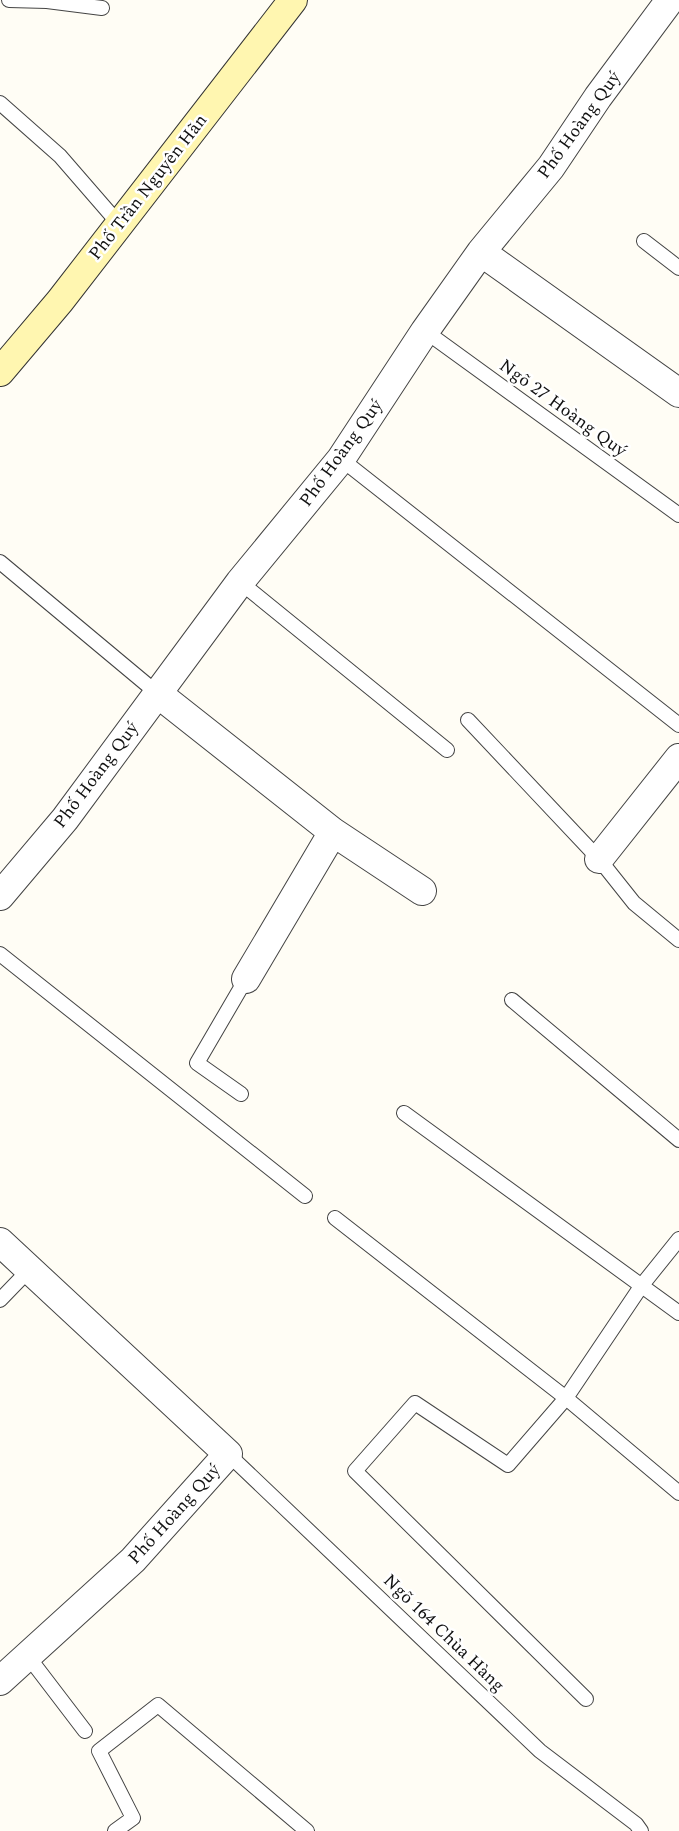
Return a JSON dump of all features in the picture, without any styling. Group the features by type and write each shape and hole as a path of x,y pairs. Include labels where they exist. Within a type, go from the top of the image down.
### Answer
{"main road":[{"name":"Phố Trần Nguyên Hãn","path":"0,372 60,301 292,0"}],"street":[{"name":"Phố Hoàng Quý","path":"0,896 65,819 240,582 341,459 425,331 481,252 551,167 598,98 670,0"},
{"path":"481,252 679,394"},
{"path":"157,693 333,832 422,891"},
{"path":"599,859 677,765"},
{"path":"246,979 333,832"},
{"name":"Phố Hoàng Quý","path":"0,1242 228,1454 133,1560 0,1681"}],"lane":[{"path":"9,0 47,1 102,8"},
{"path":"0,103 60,156 120,224"},
{"path":"644,241 679,268"},
{"name":"Ngõ 27 Hoàng Quý","path":"425,331 679,515"},
{"path":"341,459 679,725"},
{"path":"0,562 157,693"},
{"path":"240,582 447,750"},
{"path":"468,720 599,859 634,903 679,940"},
{"path":"0,954 305,1196"},
{"path":"241,1094 197,1063 246,979"},
{"path":"512,1000 679,1140"},
{"path":"404,1113 679,1313"},
{"path":"335,1218 566,1398 679,1493"},
{"path":"586,1698 355,1472 415,1403 508,1465 566,1398 642,1285 679,1239"},
{"path":"0,1300 30,1269"},
{"name":"Ngõ 164 Chùa Hàng","path":"228,1454 540,1751 636,1824 641,1831"},
{"path":"27,1655 85,1731"},
{"path":"115,1831 133,1818 99,1751 158,1705 305,1830"}]}
